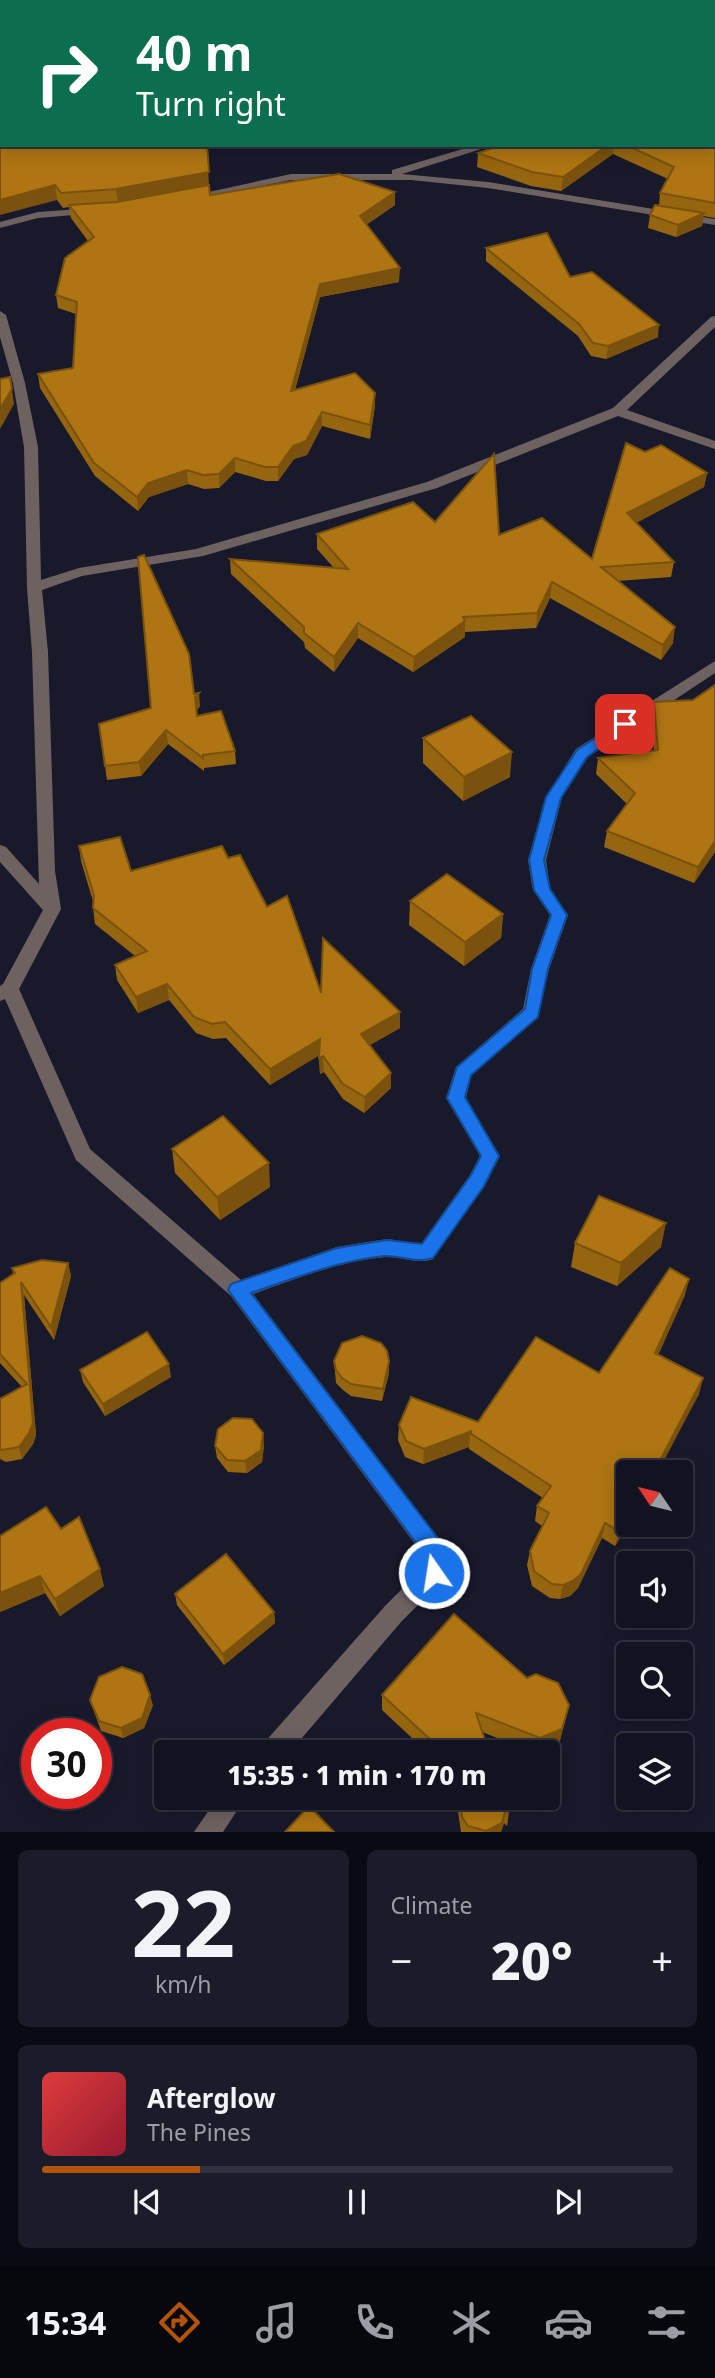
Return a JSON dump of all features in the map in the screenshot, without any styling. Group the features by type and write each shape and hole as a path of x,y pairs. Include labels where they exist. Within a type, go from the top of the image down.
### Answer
{"street":[{"path":"372,179 482,147"},
{"path":"171,201 291,177 411,177 488,185 715,222"},
{"path":"0,225 38,215 105,210"},
{"path":"0,316 19,383 31,447 46,871 52,909 5,992 83,1154 238,1290 432,1548 434,1573 393,1614 284,1740"},
{"path":"34,588 79,572 198,554 432,485 618,411 715,320"},
{"path":"618,411 715,445"},
{"path":"238,1290 337,1256 387,1248 426,1252 477,1181 490,1156 456,1098 463,1072 532,1012 540,969 559,915 542,890 537,860 554,797 582,754 715,666"},
{"path":"0,851 52,909"},
{"path":"206,1832 224,1810"}],"building":[{"path":"0,147 207,147 209,172 116,189 61,193 55,185 0,200"},
{"path":"496,147 605,147 563,177 532,172 478,153"},
{"path":"630,147 715,147 715,203 660,193 674,167"},
{"path":"339,174 395,192 360,216 400,268 320,284 291,391 355,373 375,393 370,425 322,412 306,441 293,446 278,467 265,467 235,458 219,474 203,475 187,470 148,483 137,497 94,463 38,374 73,368 77,302 56,295 65,258 94,237 69,205 117,202 209,185 210,195"},
{"path":"655,205 704,213 678,225 650,215"},
{"path":"547,233 570,277 592,272 659,325 608,346 593,343 579,324 486,248"},
{"path":"10,377 12,389 0,409 0,379"},
{"path":"626,443 645,452 661,445 707,473 627,513 674,562 601,567 675,627 663,645 552,582 537,613 463,617 465,621 414,657 358,623 334,657 304,633 304,627 230,559 348,569 317,534 413,502 435,522 494,454 499,535 542,518 592,559"},
{"path":"144,555 189,654 194,694 199,693 195,697 197,716 221,711 235,751 203,755 203,758 166,730 139,762 105,766 99,724 151,708 138,557"},
{"path":"715,685 715,841 698,867 607,831 635,793 598,758 658,750 654,702 693,700"},
{"path":"471,716 512,752 464,777 423,738"},
{"path":"120,837 131,871 222,846 228,858 240,855 267,907 287,896 321,993 323,938 400,1012 361,1034 391,1073 365,1097 343,1084 323,1056 319,1058 320,1039 270,1069 225,1022 212,1024 194,1017 167,984 136,997 115,965 147,951 93,908 94,895 79,846"},
{"path":"447,874 503,914 465,942 410,901"},
{"path":"223,1116 269,1163 217,1197 172,1149"},
{"path":"599,1196 666,1223 621,1263 575,1243"},
{"path":"42,1260 68,1263 51,1327 21,1282 33,1423 19,1447 2,1450 0,1399 27,1384 0,1354 0,1283 15,1273 12,1268"},
{"path":"670,1268 689,1279 655,1353 703,1378 660,1460 616,1460 616,1529 605,1523 581,1574 563,1585 552,1584 534,1571 530,1551 549,1513 537,1506 551,1486 470,1433 472,1431 424,1449 406,1441 399,1425 411,1397 478,1422 536,1337 599,1373"},
{"path":"147,1332 169,1364 103,1404 80,1370"},
{"path":"362,1336 381,1343 387,1351 389,1361 383,1389 351,1384 336,1370 334,1361 342,1343"},
{"path":"233,1418 252,1419 263,1433 261,1450 245,1461 227,1460 215,1446 218,1429"},
{"path":"46,1507 61,1529 79,1517 100,1569 55,1599 40,1576 0,1593 0,1536"},
{"path":"226,1554 274,1612 223,1654 175,1594"},
{"path":"454,1614 527,1678 536,1674 558,1683 569,1705 562,1729 540,1738 476,1713 485,1740 431,1740 382,1695"},
{"path":"122,1667 142,1674 150,1695 142,1718 121,1728 112,1725 112,1718 98,1718 90,1700 99,1677"},
{"path":"305,1810 313,1810 334,1832 285,1832"},
{"path":"461,1810 506,1810 502,1823 486,1831 468,1826"}],"route":[{"path":"434,1573 432,1548 238,1290 337,1256 387,1248 426,1252 477,1181 490,1156 456,1098 463,1072 532,1012 540,969 559,915 542,890 537,860 554,797 582,754 625,724"}]}
